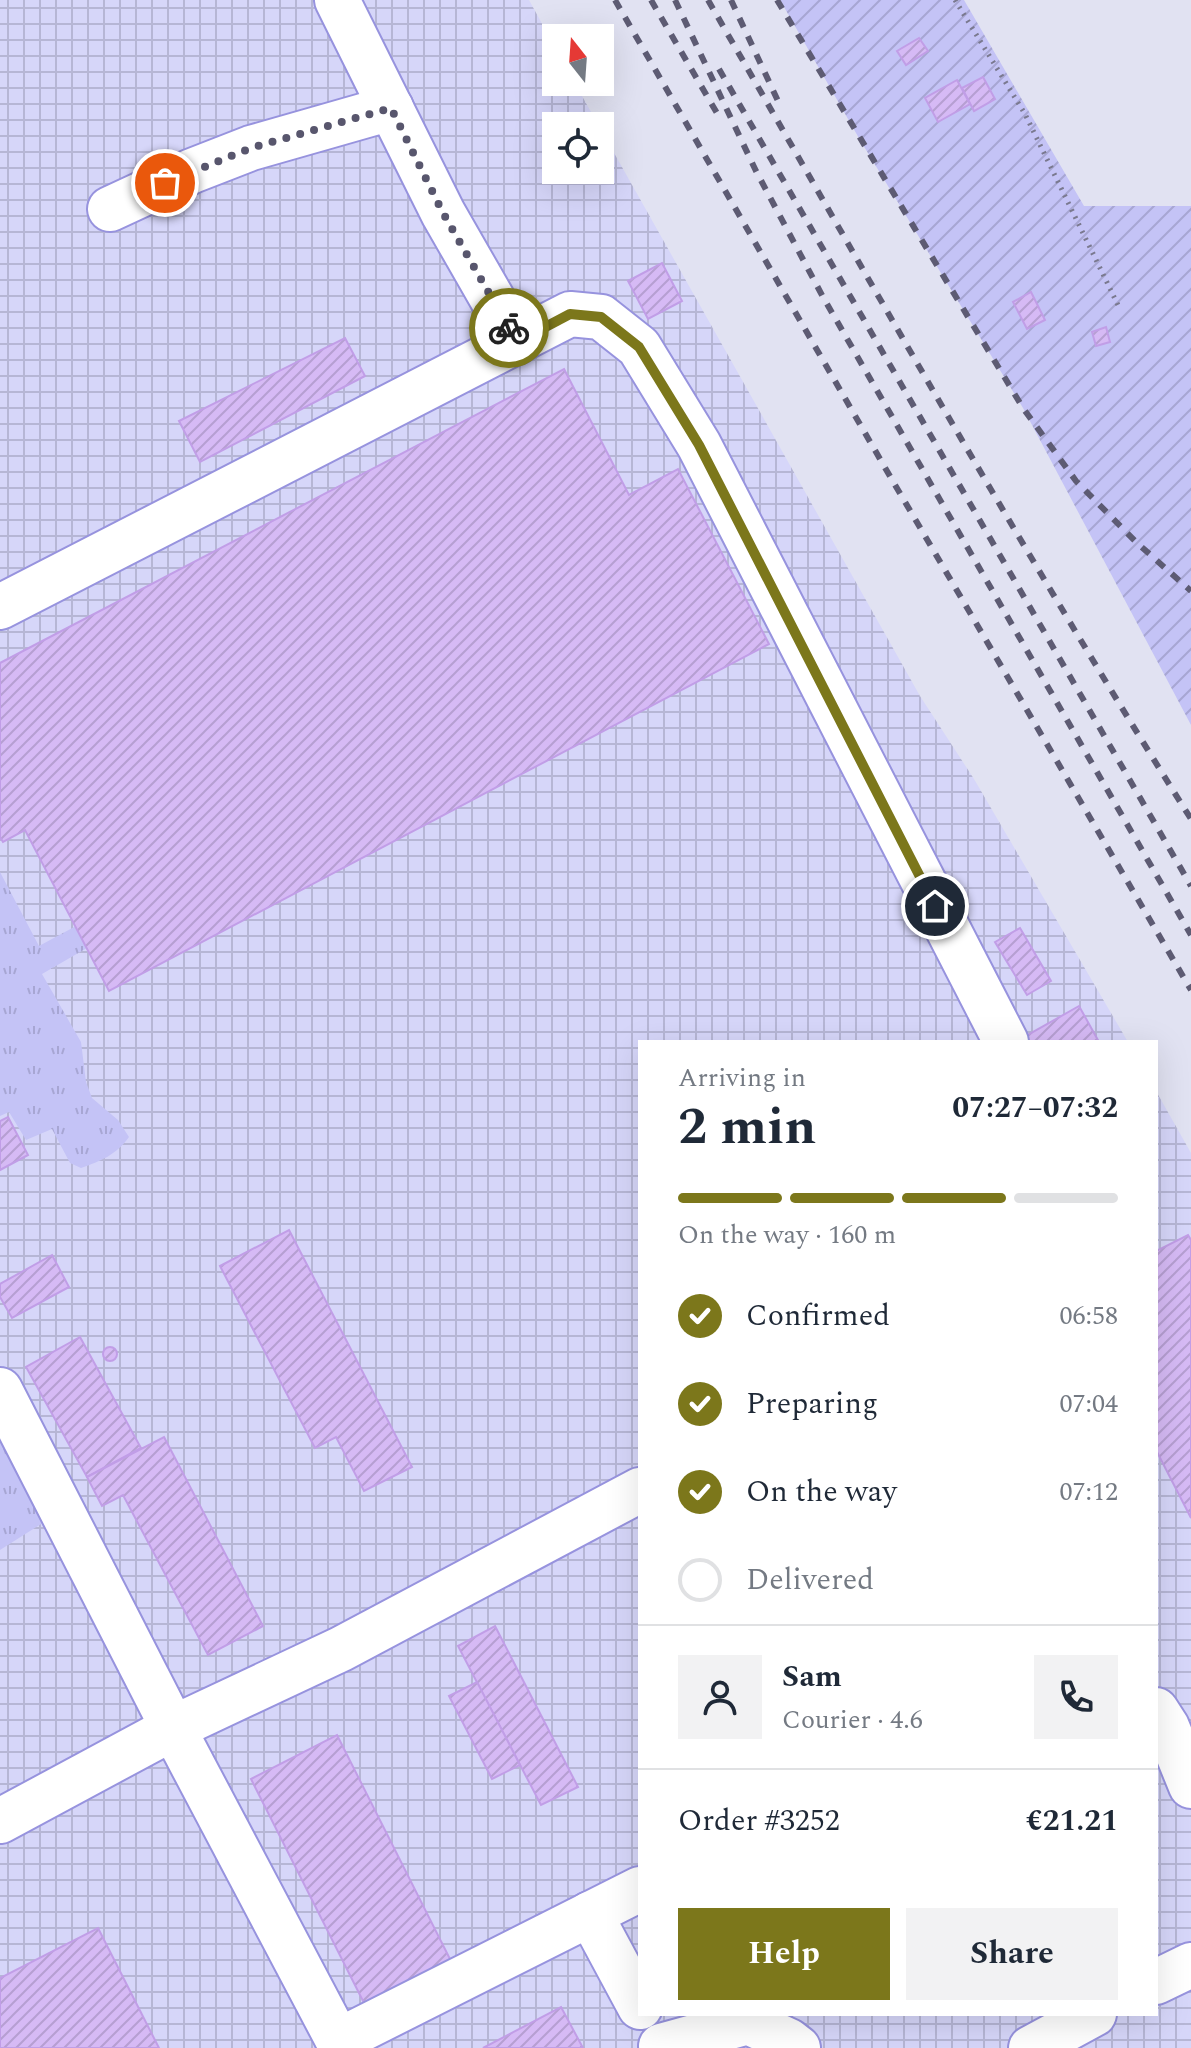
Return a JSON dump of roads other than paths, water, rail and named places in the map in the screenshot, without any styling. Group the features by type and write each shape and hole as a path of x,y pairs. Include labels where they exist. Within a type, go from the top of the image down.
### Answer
{"lane":[{"path":"337,0 443,213 517,342"},
{"path":"110,209 251,148 391,108"},
{"path":"0,607 570,314 601,317 639,347 699,445 1005,1040"},
{"path":"0,1390 173,1728 340,2044 638,1890"},
{"path":"0,1821 173,1728 341,1649 638,1491"},
{"path":"1158,1713 1167,1727 1191,1786"},
{"path":"590,1914 638,2003"},
{"path":"1158,1981 1191,1965"},
{"path":"1031,2048 1090,2016"},
{"path":"656,2036 748,2022 798,2048"}],"railway":[{"path":"615,0 1191,990"},
{"path":"651,0 721,120"},
{"path":"675,0 756,171 823,297 1191,935"},
{"path":"708,0 1006,514 1191,819"},
{"path":"731,0 778,101"},
{"path":"777,0 1023,408 1076,481 1136,542 1191,591"},
{"path":"719,69 1191,886"}]}
